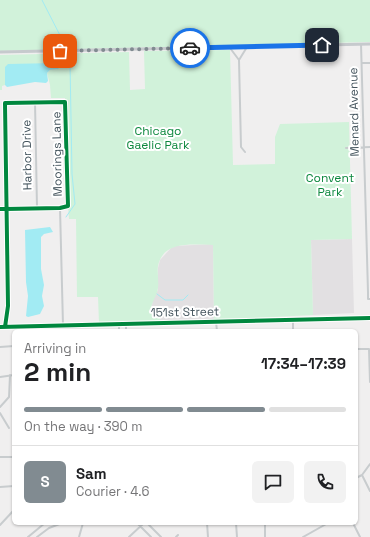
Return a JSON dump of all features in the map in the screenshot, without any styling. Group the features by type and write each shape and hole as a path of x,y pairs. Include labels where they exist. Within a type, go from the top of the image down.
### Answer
{"main road":[{"path":"0,52 370,44"}],"street":[{"name":"Menard Avenue","path":"361,44 369,299"},
{"path":"230,47 239,60"},
{"path":"245,152 241,147 239,60 247,47"},
{"path":"362,63 370,63"},
{"path":"5,327 8,306 5,209 5,103 35,102"},
{"name":"Moorings Lane","path":"35,102 65,102 68,206 60,208 63,325"},
{"name":"Harbor Drive","path":"35,102 37,208"},
{"path":"346,148 370,147"},
{"path":"0,209 60,208"},
{"name":"151st Street","path":"0,327 370,318"},
{"path":"293,320 293,329"},
{"path":"216,322 217,329"},
{"path":"119,324 119,329"},
{"path":"126,324 126,329"},
{"path":"0,347 12,346"},
{"path":"358,349 370,349 370,382"},
{"path":"0,377 10,375 9,397 0,407"},
{"path":"0,413 9,428"},
{"path":"0,458 12,457"},
{"path":"358,477 362,475 370,464"},
{"path":"362,475 370,491"},
{"path":"0,487 12,486"},
{"path":"0,525 12,512"},
{"path":"28,537 42,525"},
{"path":"38,537 56,525"},
{"path":"79,537 82,525"},
{"path":"149,525 162,537"},
{"path":"207,525 208,537"},
{"path":"236,525 237,537"},
{"path":"265,525 265,537"},
{"path":"303,537 324,525"},
{"path":"354,525 360,537"},
{"path":"129,537 140,526 151,537"}],"shaded area":[{"path":"352,239 354,313 313,315 311,240"},
{"path":"213,244 214,320 160,322 160,317 151,311 153,299 158,290 158,268 160,260 171,248 175,246"}],"green space":[{"path":"0,0 370,0 370,42 0,51"},
{"path":"230,50 233,165 275,164 275,137 280,124 349,122 352,239 311,240 313,315 214,320 213,245 188,245 172,248 166,252 161,258 158,266 158,288 151,311 160,317 160,322 99,323 98,297 77,297 76,219 69,219 65,98 51,98 47,73 50,70 58,69 5,67 5,85 2,86 2,90 0,90 0,55 129,52 130,90 145,89 144,51"}],"water":[{"path":"57,63 60,67 58,69 50,70 47,73 48,81 46,83 35,82 7,87 5,85 5,67 8,64"},
{"path":"50,227 53,232 44,234 41,237 41,269 44,285 42,296 44,306 40,314 28,317 26,316 28,296 26,282 25,230"}],"waterway":[{"path":"42,0 67,49"},
{"path":"66,217 75,204 72,174 70,63 67,53"},
{"path":"157,294 165,300 183,300 188,295"}],"cycle path":[{"path":"0,209 5,209 60,208 68,206 65,102 5,103 8,306 5,327"},
{"path":"0,327 370,318"}],"way so far":[{"path":"60,51 190,48"}],"route":[{"path":"190,48 322,45"}],"park label":[{"name":"Chicago Gaelic Park","path":"158,138"},
{"name":"Convent Park","path":"330,185"}]}
